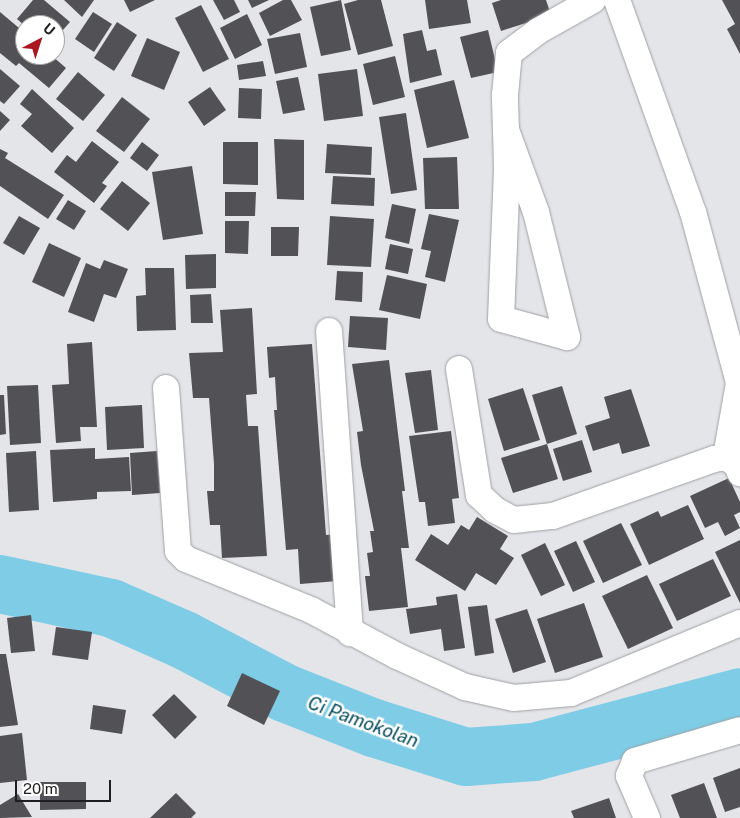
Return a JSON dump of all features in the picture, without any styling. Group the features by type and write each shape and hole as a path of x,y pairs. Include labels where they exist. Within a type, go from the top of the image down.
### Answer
{"street":[{"path":"506,130 536,212 567,337 501,319 507,170 505,95 509,53 538,31 592,0"},
{"path":"459,369 479,495 495,510 514,520 553,516 714,459 733,465 739,383 693,212 617,0"},
{"path":"329,332 350,633"},
{"path":"166,388 178,551 186,559 311,610 350,633 465,687 514,698 570,693 740,623"},
{"path":"647,818 629,776 635,761 740,730"}],"building":[{"path":"33,0 44,0 62,15 20,15"},
{"path":"64,0 94,0 82,17"},
{"path":"124,0 155,0 130,12"},
{"path":"213,0 234,0 240,12 224,20"},
{"path":"248,0 269,0 252,8"},
{"path":"283,0 291,0 302,20 270,36 259,13"},
{"path":"341,0 351,50 321,56 310,7"},
{"path":"358,0 381,0 393,46 358,55 344,4"},
{"path":"425,0 467,0 471,23 429,29"},
{"path":"501,0 546,0 551,15 501,31 492,3"},
{"path":"722,0 740,0 740,54 727,29 735,24"},
{"path":"201,5 229,59 203,72 175,18"},
{"path":"0,12 15,25 15,65 17,65 16,66 0,53"},
{"path":"93,12 112,24 94,52 75,39"},
{"path":"247,14 262,45 235,59 220,28"},
{"path":"65,18 70,22 65,28"},
{"path":"117,22 137,35 114,71 94,58"},
{"path":"422,30 427,51 436,49 442,75 410,83 403,34"},
{"path":"488,30 498,72 471,78 460,37"},
{"path":"300,33 307,67 275,74 267,39"},
{"path":"147,38 180,52 164,90 131,76"},
{"path":"395,56 405,97 373,105 363,64"},
{"path":"263,61 266,76 239,80 237,65"},
{"path":"21,65 63,65 66,68 49,88"},
{"path":"0,69 20,86 4,104 0,101"},
{"path":"357,69 363,116 324,121 318,74"},
{"path":"78,72 105,95 83,121 56,99"},
{"path":"298,77 305,110 283,114 276,81"},
{"path":"454,80 469,138 427,148 414,90"},
{"path":"210,87 226,110 204,126 188,102"},
{"path":"239,88 262,89 261,119 238,118"},
{"path":"32,89 74,128 52,153 21,126 32,114 20,104"},
{"path":"122,97 150,119 124,152 96,131"},
{"path":"0,111 10,120 0,131"},
{"path":"406,113 417,190 391,194 379,117"},
{"path":"274,139 304,140 304,200 277,199"},
{"path":"92,141 119,162 102,183 107,186 94,203 54,172 67,155 76,162"},
{"path":"142,142 159,155 147,171 130,158"},
{"path":"223,142 258,142 258,185 223,184"},
{"path":"327,144 372,147 371,175 325,173"},
{"path":"0,149 8,153 5,158 64,195 48,219 0,186"},
{"path":"457,157 459,209 425,209 423,158"},
{"path":"192,166 203,234 163,240 152,172"},
{"path":"333,176 375,178 374,206 331,204"},
{"path":"122,181 150,203 128,231 100,209"},
{"path":"225,192 256,192 255,216 225,216"},
{"path":"68,200 86,211 74,230 56,219"},
{"path":"392,204 416,209 409,244 385,238"},
{"path":"429,214 459,220 445,282 425,277 431,251 421,249"},
{"path":"19,216 40,228 24,255 3,243"},
{"path":"330,216 374,219 371,267 327,265"},
{"path":"225,221 249,221 248,254 225,253"},
{"path":"271,227 299,227 298,256 271,256"},
{"path":"49,243 81,258 64,297 32,282"},
{"path":"390,244 413,249 408,274 385,269"},
{"path":"216,254 216,288 186,289 185,255"},
{"path":"104,260 128,269 116,298 104,294 94,322 68,312 86,263 100,269"},
{"path":"145,268 174,268 176,330 137,331 136,296 146,295"},
{"path":"337,271 363,272 362,302 335,300"},
{"path":"387,275 427,284 420,319 379,310"},
{"path":"211,294 213,323 191,323 190,295"},
{"path":"252,308 257,394 246,395 248,426 258,426 267,556 222,558 220,525 210,525 207,491 214,491 209,398 193,398 189,353 223,352 220,310"},
{"path":"350,316 388,318 386,350 348,347"},
{"path":"92,342 97,427 80,427 81,441 56,443 52,385 69,384 67,344"},
{"path":"312,344 326,535 335,534 338,581 300,584 298,549 286,550 274,410 277,410 275,377 269,378 267,347"},
{"path":"389,360 405,491 402,491 409,548 401,548 408,607 369,611 365,576 370,576 367,553 373,552 370,531 374,531 361,465 357,432 363,431 352,364"},
{"path":"431,370 438,430 415,433 405,373"},
{"path":"38,385 41,443 10,445 7,386"},
{"path":"562,386 577,434 547,444 532,395"},
{"path":"523,388 540,440 504,451 488,399"},
{"path":"631,389 650,446 622,454 619,443 593,451 585,426 610,418 604,397"},
{"path":"0,395 4,395 6,434 0,435"},
{"path":"142,405 144,448 107,450 105,407"},
{"path":"451,431 459,498 452,499 455,523 428,526 425,502 419,502 409,436"},
{"path":"582,440 592,472 563,481 553,449"},
{"path":"547,444 558,479 513,493 501,458"},
{"path":"95,448 95,459 129,457 131,491 97,492 97,499 53,502 50,450"},
{"path":"36,451 39,510 9,512 6,453"},
{"path":"157,451 160,493 132,495 130,453"},
{"path":"729,478 740,502 740,512 734,515 740,528 725,536 718,522 705,528 690,496"},
{"path":"688,505 704,539 649,565 630,524 658,511 661,517"},
{"path":"477,517 508,536 500,549 514,558 496,585 476,573 465,591 415,560 431,534 448,545 461,525 469,530"},
{"path":"621,523 642,565 603,583 583,541"},
{"path":"740,540 740,603 715,552"},
{"path":"576,541 595,582 573,592 554,551"},
{"path":"545,543 565,585 541,596 521,555"},
{"path":"713,559 731,596 677,621 659,584"},
{"path":"647,575 673,628 628,649 602,596"},
{"path":"457,594 465,648 444,651 441,629 410,634 406,609 437,605 436,597"},
{"path":"584,603 603,657 555,673 537,619"},
{"path":"487,605 494,653 475,656 468,607"},
{"path":"527,609 546,662 513,673 495,619"},
{"path":"31,615 35,651 11,653 7,618"},
{"path":"56,627 92,632 88,660 52,655"},
{"path":"0,654 6,654 18,725 0,727"},
{"path":"242,673 280,691 264,725 227,706"},
{"path":"174,694 197,717 175,739 152,715"},
{"path":"93,705 126,710 122,734 90,729"},
{"path":"22,733 27,780 0,783 0,736"},
{"path":"740,768 740,807 725,812 713,778"},
{"path":"40,782 86,782 86,809 40,810"},
{"path":"704,783 717,818 680,818 671,795"},
{"path":"176,793 196,813 191,818 150,818"},
{"path":"18,794 32,817 0,818 0,805"},
{"path":"609,798 616,818 574,818 571,811"}],"waterway":[{"name":"Ci Pamokolan","path":"0,584 111,608 184,640 285,693 374,728 466,757 534,752 740,697"}]}
